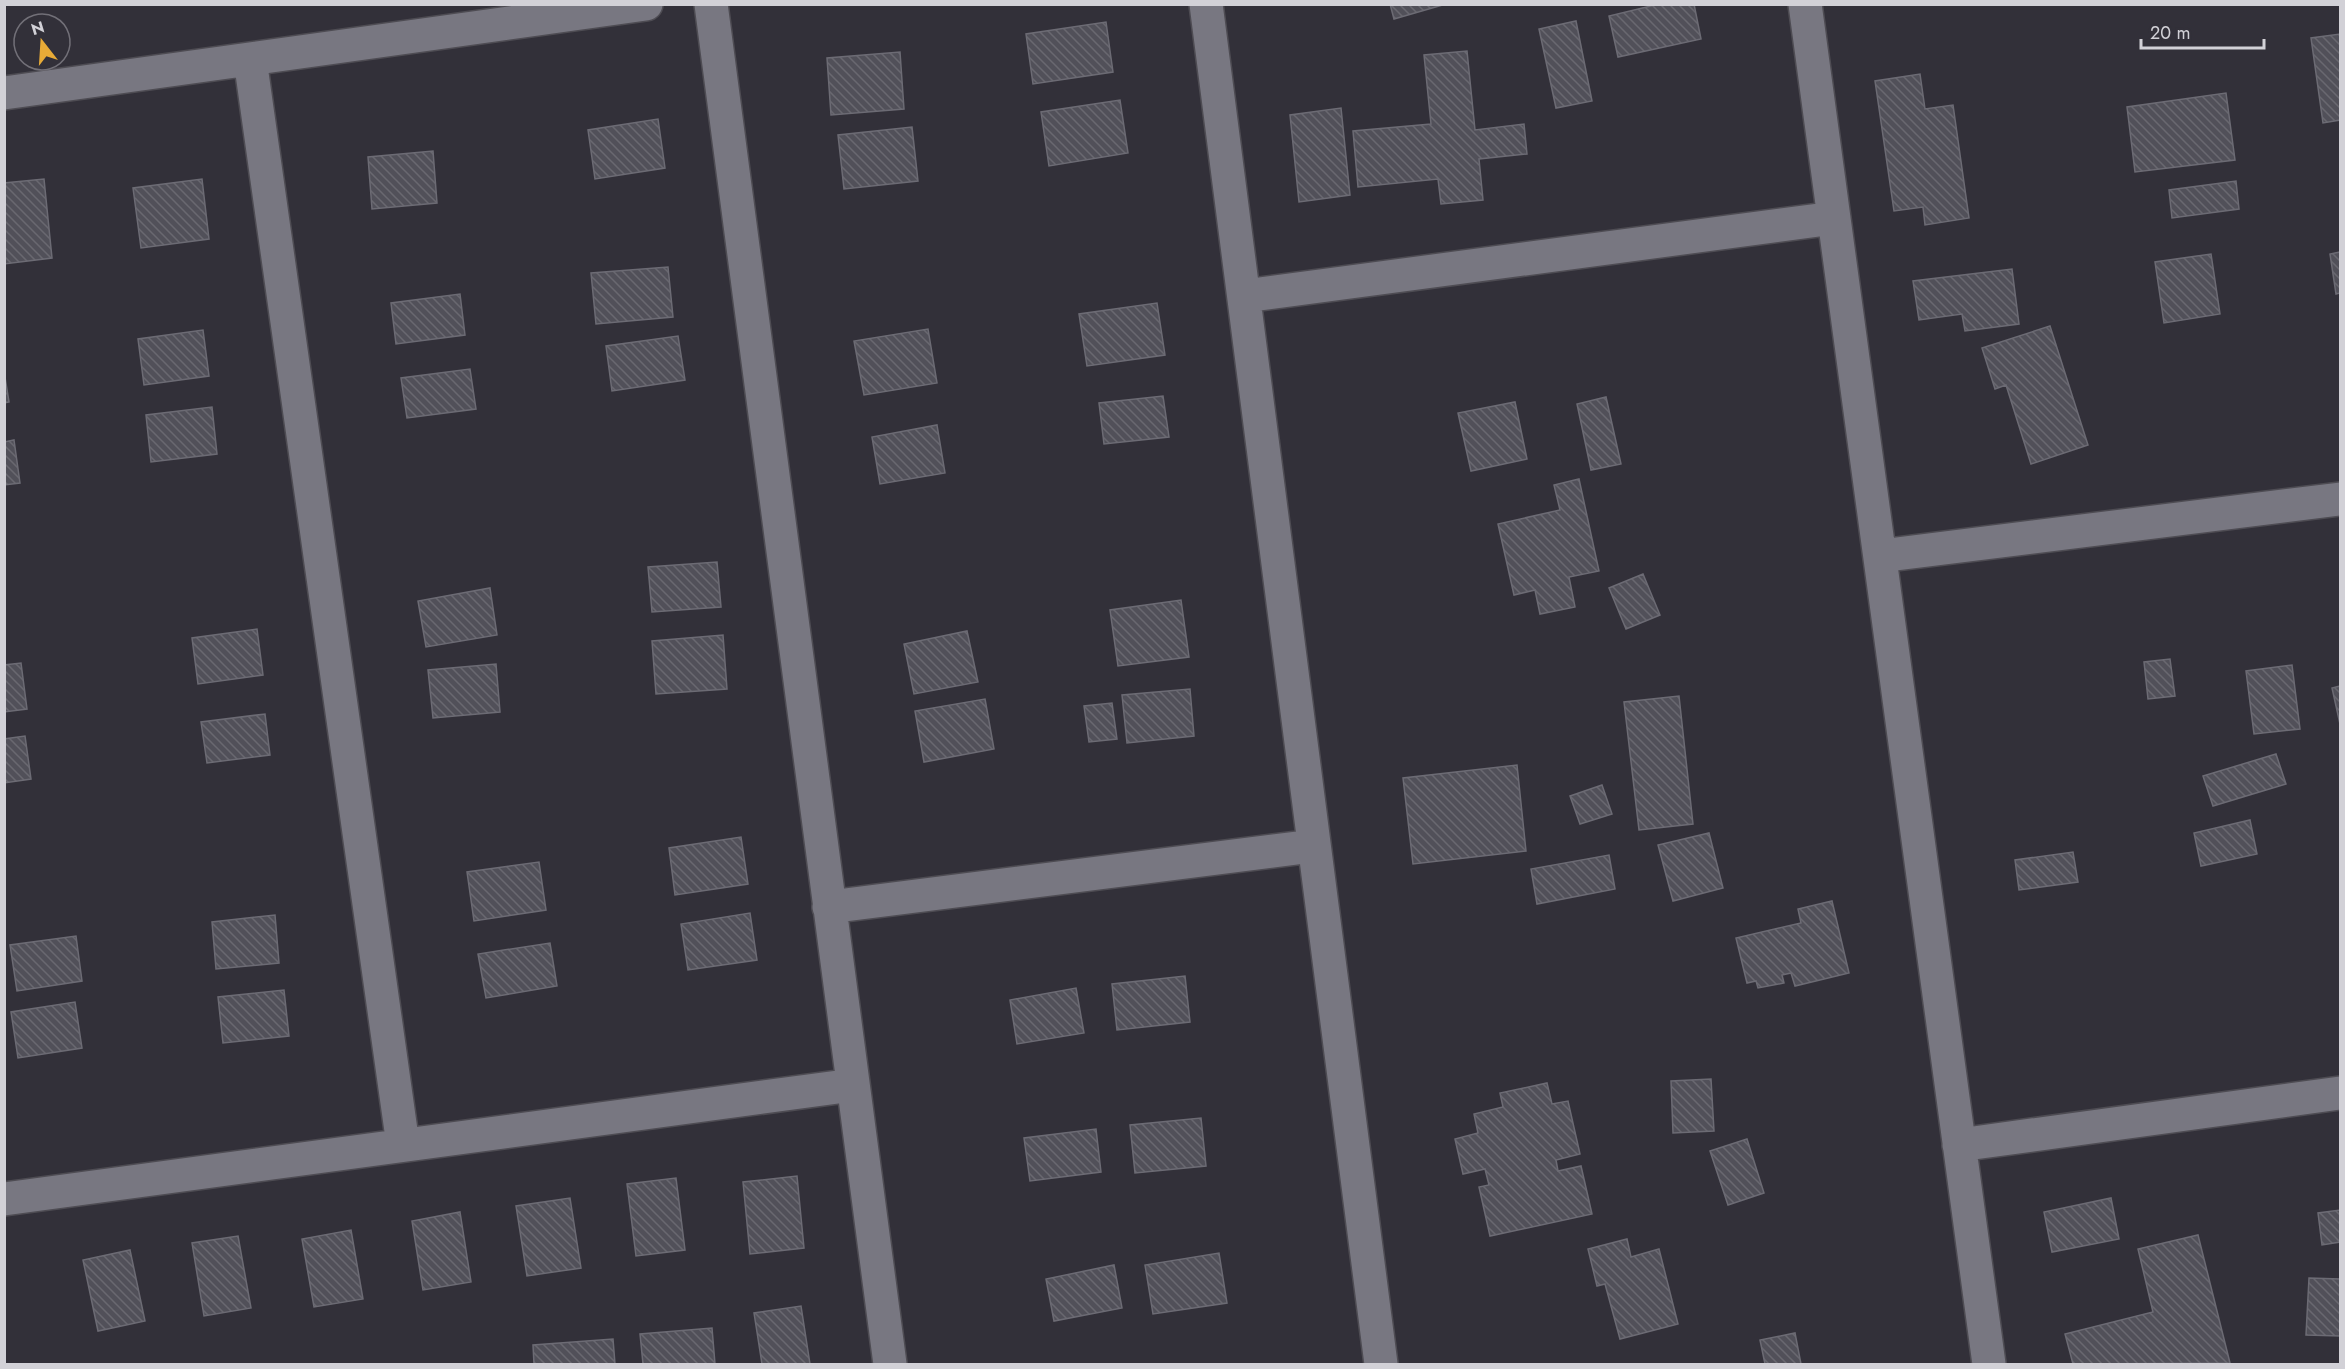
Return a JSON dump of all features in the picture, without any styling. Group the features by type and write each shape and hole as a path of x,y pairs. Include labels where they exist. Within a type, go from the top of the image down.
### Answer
{"street":[{"path":"4,93 646,4"},
{"path":"711,4 890,1365"},
{"path":"1206,4 1313,846 1382,1365"},
{"path":"1805,4 1989,1365"},
{"path":"250,59 403,1145"},
{"path":"1244,296 1834,218"},
{"path":"1880,556 2340,499"},
{"path":"829,908 1313,846"},
{"path":"4,1198 853,1085"},
{"path":"1959,1144 2340,1093"}],"building":[{"path":"1390,4 1446,4 1394,19"},
{"path":"1659,4 1694,4 1701,39 1618,57 1609,16"},
{"path":"1576,21 1592,101 1556,108 1539,29"},
{"path":"1106,22 1113,72 1033,84 1026,34"},
{"path":"2340,34 2340,120 2323,123 2311,38"},
{"path":"1467,51 1475,130 1524,124 1527,154 1479,159 1483,200 1441,204 1438,179 1358,187 1353,131 1431,124 1424,55"},
{"path":"900,52 904,109 831,115 827,58"},
{"path":"1920,74 1925,109 1953,105 1969,218 1925,225 1923,207 1894,211 1875,81"},
{"path":"2226,93 2235,160 2135,172 2127,107"},
{"path":"1120,100 1128,153 1049,166 1041,112"},
{"path":"1341,108 1350,195 1299,202 1290,115"},
{"path":"658,119 665,168 595,179 588,130"},
{"path":"912,127 918,181 844,189 838,135"},
{"path":"433,151 437,203 372,209 368,157"},
{"path":"44,179 52,258 4,264 4,183"},
{"path":"202,179 209,239 141,248 133,188"},
{"path":"2236,181 2239,209 2172,218 2169,190"},
{"path":"2340,252 2340,293 2336,294 2330,254"},
{"path":"2211,254 2220,314 2164,323 2155,262"},
{"path":"668,267 673,317 596,324 591,273"},
{"path":"2012,269 2019,324 1965,331 1962,314 1919,320 1913,281"},
{"path":"460,294 465,335 396,344 391,303"},
{"path":"1157,303 1165,355 1087,366 1079,314"},
{"path":"2050,326 2088,445 2031,464 2006,385 1995,389 1982,348"},
{"path":"928,329 937,383 864,395 854,341"},
{"path":"203,330 209,376 144,385 138,339"},
{"path":"678,336 685,380 612,391 606,346"},
{"path":"470,369 476,409 407,418 401,378"},
{"path":"4,371 9,402 4,403"},
{"path":"1163,396 1169,437 1104,444 1099,403"},
{"path":"1606,397 1621,464 1591,470 1577,404"},
{"path":"1515,402 1527,459 1471,471 1458,413"},
{"path":"212,407 217,454 151,462 146,415"},
{"path":"937,425 945,473 880,484 872,437"},
{"path":"14,440 20,483 4,485 4,442"},
{"path":"1579,479 1599,571 1569,577 1575,607 1540,614 1535,590 1514,595 1498,524 1560,510 1554,485"},
{"path":"717,562 721,607 652,612 648,567"},
{"path":"1643,574 1660,615 1626,629 1609,588"},
{"path":"490,588 497,635 426,647 418,601"},
{"path":"1181,600 1189,657 1118,666 1110,610"},
{"path":"257,629 263,675 198,684 192,638"},
{"path":"967,631 978,682 914,694 904,644"},
{"path":"723,635 727,689 656,694 652,641"},
{"path":"2170,659 2175,696 2148,699 2144,662"},
{"path":"21,663 27,709 4,712 4,665"},
{"path":"496,664 500,712 433,718 428,670"},
{"path":"2292,665 2300,729 2254,734 2246,671"},
{"path":"2340,686 2340,724 2332,688"},
{"path":"1190,689 1194,736 1127,743 1122,695"},
{"path":"1679,696 1693,824 1639,830 1624,702"},
{"path":"985,699 994,749 924,762 915,711"},
{"path":"1112,703 1117,739 1089,742 1084,706"},
{"path":"265,714 270,755 207,763 201,722"},
{"path":"25,736 31,779 4,783 4,739"},
{"path":"2276,754 2286,784 2213,806 2203,776"},
{"path":"1517,765 1526,851 1413,864 1403,778"},
{"path":"1602,785 1612,814 1580,824 1570,796"},
{"path":"2250,820 2257,854 2201,866 2194,833"},
{"path":"1709,833 1723,888 1673,901 1658,845"},
{"path":"741,837 748,884 675,895 669,848"},
{"path":"2073,852 2078,882 2019,890 2015,860"},
{"path":"1609,855 1615,889 1537,904 1531,869"},
{"path":"539,862 546,910 474,921 467,872"},
{"path":"1832,901 1849,973 1795,986 1791,973 1782,975 1784,983 1758,988 1756,981 1747,983 1736,938 1801,923 1798,909"},
{"path":"750,913 757,960 688,970 681,924"},
{"path":"275,915 279,963 216,969 212,922"},
{"path":"76,936 82,981 17,991 10,945"},
{"path":"550,943 557,986 486,998 478,954"},
{"path":"1185,976 1190,1022 1117,1030 1112,984"},
{"path":"1076,988 1084,1033 1017,1044 1010,1000"},
{"path":"284,990 289,1036 223,1043 218,997"},
{"path":"75,1002 82,1048 18,1058 11,1012"},
{"path":"1711,1079 1714,1131 1673,1133 1671,1081"},
{"path":"1547,1083 1552,1104 1568,1101 1580,1154 1556,1160 1558,1171 1581,1166 1592,1214 1490,1236 1479,1187 1489,1185 1485,1169 1463,1174 1455,1139 1478,1133 1474,1114 1503,1107 1500,1093"},
{"path":"1201,1118 1206,1166 1135,1173 1130,1125"},
{"path":"1096,1129 1101,1172 1030,1181 1024,1138"},
{"path":"1747,1139 1764,1193 1728,1205 1710,1151"},
{"path":"797,1176 804,1248 750,1254 743,1182"},
{"path":"676,1178 685,1250 636,1256 627,1184"},
{"path":"570,1198 581,1268 527,1276 516,1206"},
{"path":"2111,1198 2119,1239 2052,1252 2044,1212"},
{"path":"2340,1210 2340,1242 2322,1245 2318,1213"},
{"path":"460,1212 471,1282 423,1290 412,1221"},
{"path":"351,1230 363,1299 314,1307 302,1239"},
{"path":"2198,1235 2230,1363 2073,1364 2065,1334 2153,1312 2138,1249"},
{"path":"238,1236 251,1308 204,1316 192,1243"},
{"path":"1627,1239 1631,1257 1659,1249 1678,1324 1620,1339 1605,1284 1597,1286 1588,1249"},
{"path":"130,1250 145,1321 98,1331 83,1260"},
{"path":"1219,1253 1227,1303 1153,1314 1145,1265"},
{"path":"1114,1265 1122,1308 1054,1321 1046,1279"},
{"path":"2309,1278 2340,1279 2340,1336 2306,1335"},
{"path":"801,1306 810,1364 762,1364 754,1313"},
{"path":"712,1328 715,1364 643,1364 640,1334"},
{"path":"1795,1333 1801,1364 1765,1364 1760,1340"},
{"path":"613,1339 615,1364 534,1364 533,1345"}]}
